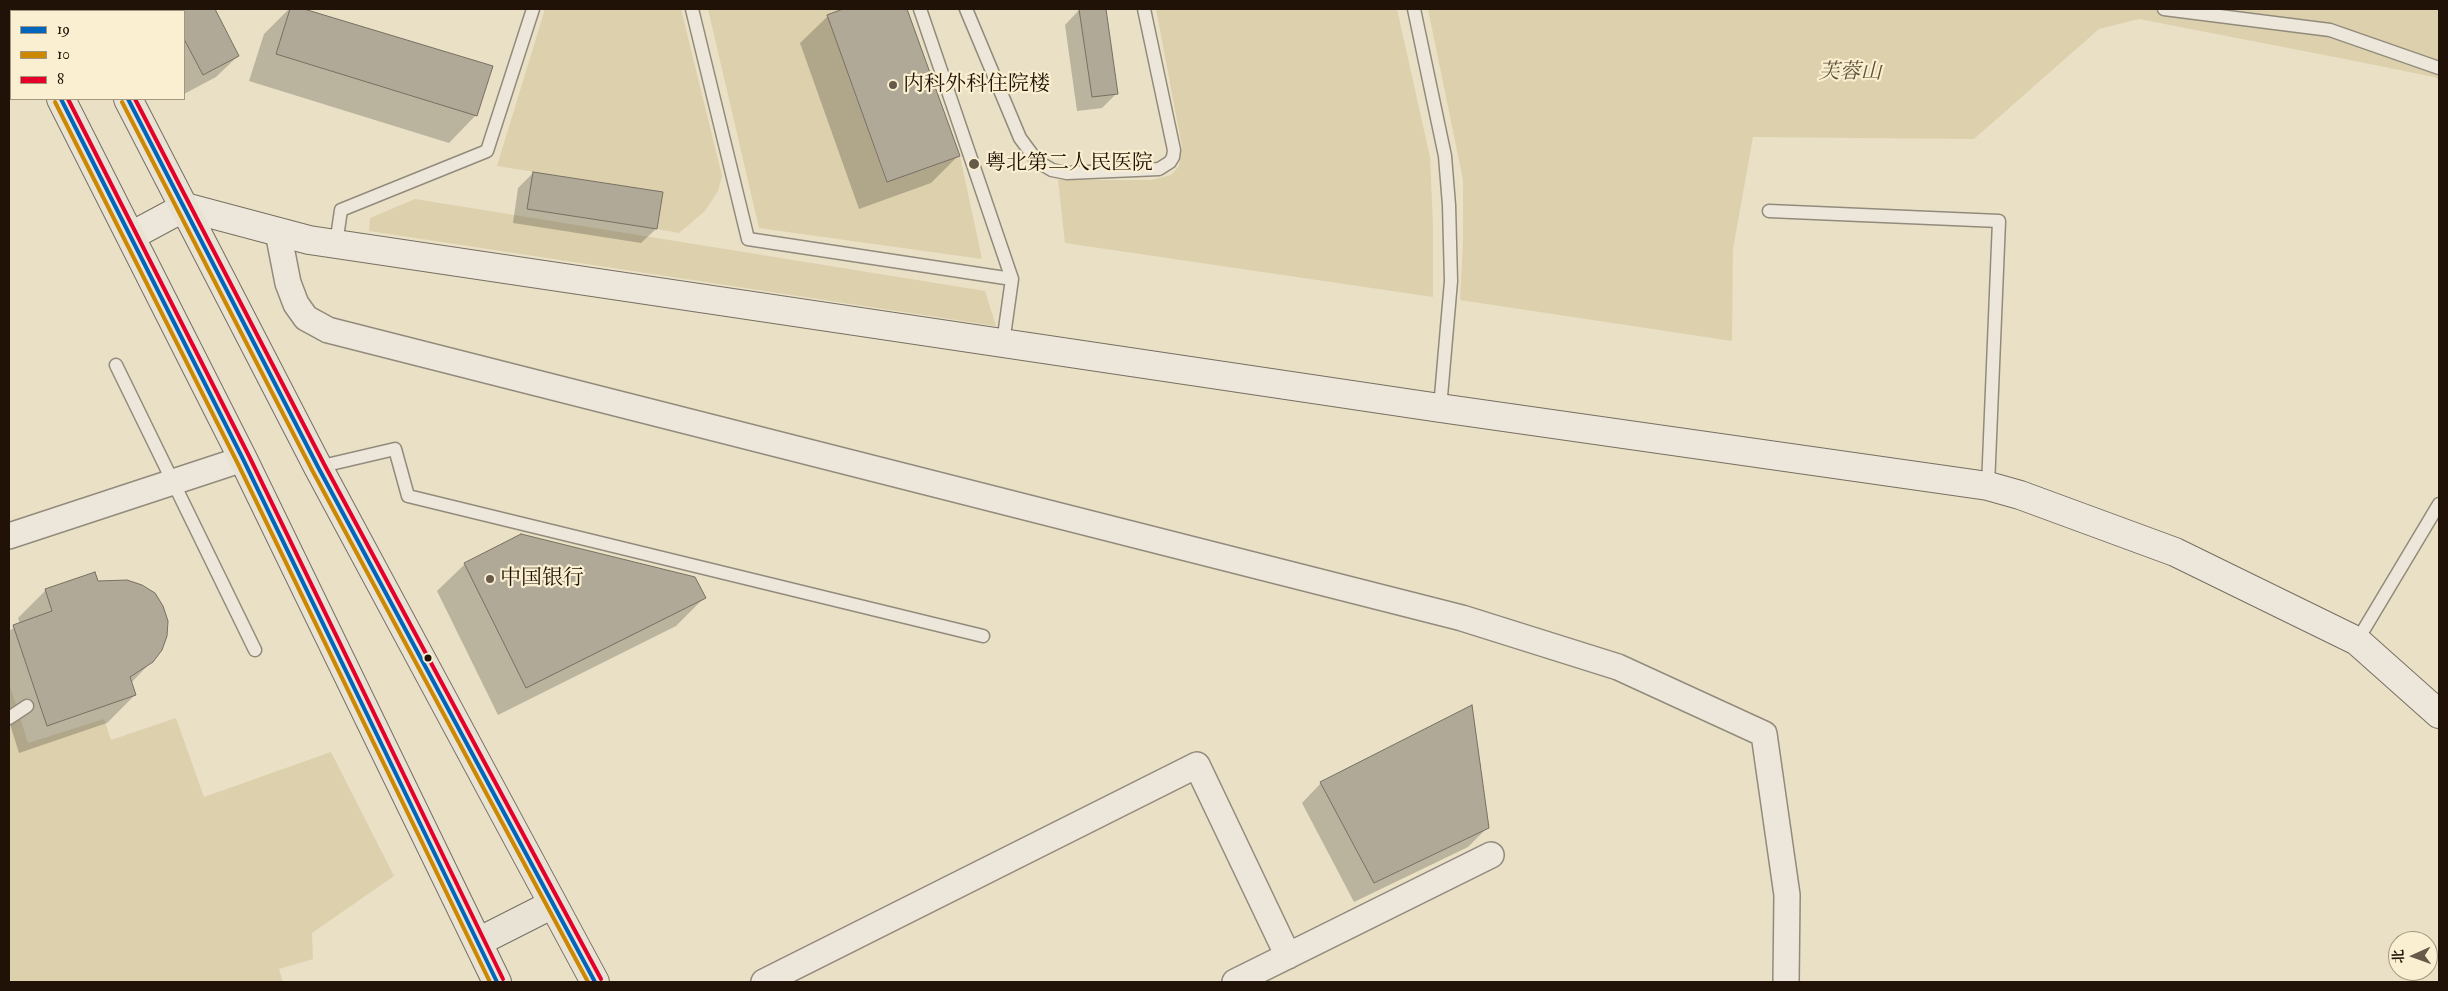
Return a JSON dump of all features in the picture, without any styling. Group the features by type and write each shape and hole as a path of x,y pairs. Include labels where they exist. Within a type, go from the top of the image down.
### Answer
{"highway":[{"path":"62,100 243,459 497,982"},
{"path":"129,100 318,467 596,982"},
{"path":"478,942 553,904"}],"main road":[{"path":"131,236 185,207 278,232 336,244 1440,408 1988,486 2020,495 2175,552 2357,641 2439,714"}],"street":[{"path":"278,232 288,283 296,304 306,318 328,330 1462,618 1618,667 1764,734 1787,895 1786,982"},
{"path":"9,536 243,459"},
{"path":"764,982 1197,765 1288,956"},
{"path":"1235,982 1491,855"}],"lane":[{"path":"336,244 341,210 487,151 533,9"},
{"path":"692,9 748,240 1012,279"},
{"path":"920,9 1012,279 1003,343"},
{"path":"966,9 1020,138 1037,161 1052,170 1067,173 1159,169 1170,162 1173,157 1174,150 1144,9"},
{"path":"1414,9 1445,156 1449,205 1451,281 1440,408"},
{"path":"2164,9 2330,30 2439,68"},
{"path":"1769,211 1999,221 1988,486"},
{"path":"116,365 255,650"},
{"path":"318,467 395,449 408,496 983,636"},
{"path":"2357,641 2439,504"},
{"path":"9,718 27,706"}],"green space":[{"path":"545,9 681,9 722,176 718,191 705,211 679,233 657,229 663,192 497,166"},
{"path":"708,9 843,9 827,15 886,182 960,156 982,259 759,228"},
{"path":"1156,9 1397,9 1430,157 1433,225 1433,297 1065,243 1058,180 1151,180 1171,175 1179,166 1182,147"},
{"name":"芙蓉山","path":"1428,9 2439,9 2439,80 2434,77 2139,19 2099,29 1974,139 1753,137 1733,249 1732,341 1460,300 1463,242 1463,180"},
{"path":"415,199 985,291 996,326 369,231 370,218"},
{"path":"9,683 28,743 104,719 111,740 176,718 204,797 331,752 394,876 312,933 313,959 279,969 283,982 9,982"}],"building":[{"path":"215,9 239,56 203,75 185,41 184,10"},
{"path":"290,9 304,9 493,66 477,116 276,54"},
{"name":"内科外科住院楼","path":"843,9 907,9 960,156 887,182 827,15"},
{"path":"1079,9 1106,9 1118,94 1092,97"},
{"path":"533,172 663,192 657,229 527,209"},
{"path":"521,534 695,577 706,598 526,688 464,563"},
{"path":"95,572 98,581 127,580 142,585 155,593 163,606 168,621 167,636 162,650 153,662 130,677 136,695 47,726 13,625 52,611 45,589"},
{"path":"1472,705 1489,828 1374,883 1320,782"}],"transit line":[{"name":"19","path":"62,100 243,459 497,982"},
{"name":"8","path":"69,100 249,456 503,979"},
{"name":"19","path":"129,100 318,467 595,982"},
{"name":"8","path":"136,100 324,464 601,979"},
{"name":"10","path":"55,102 237,462 490,982"},
{"name":"10","path":"122,102 312,470 588,982"}],"place":[{"name":"内科外科住院楼","path":"893,85"},
{"name":"粤北第二人民医院","path":"974,164"},
{"name":"中国银行","path":"490,579"}]}
